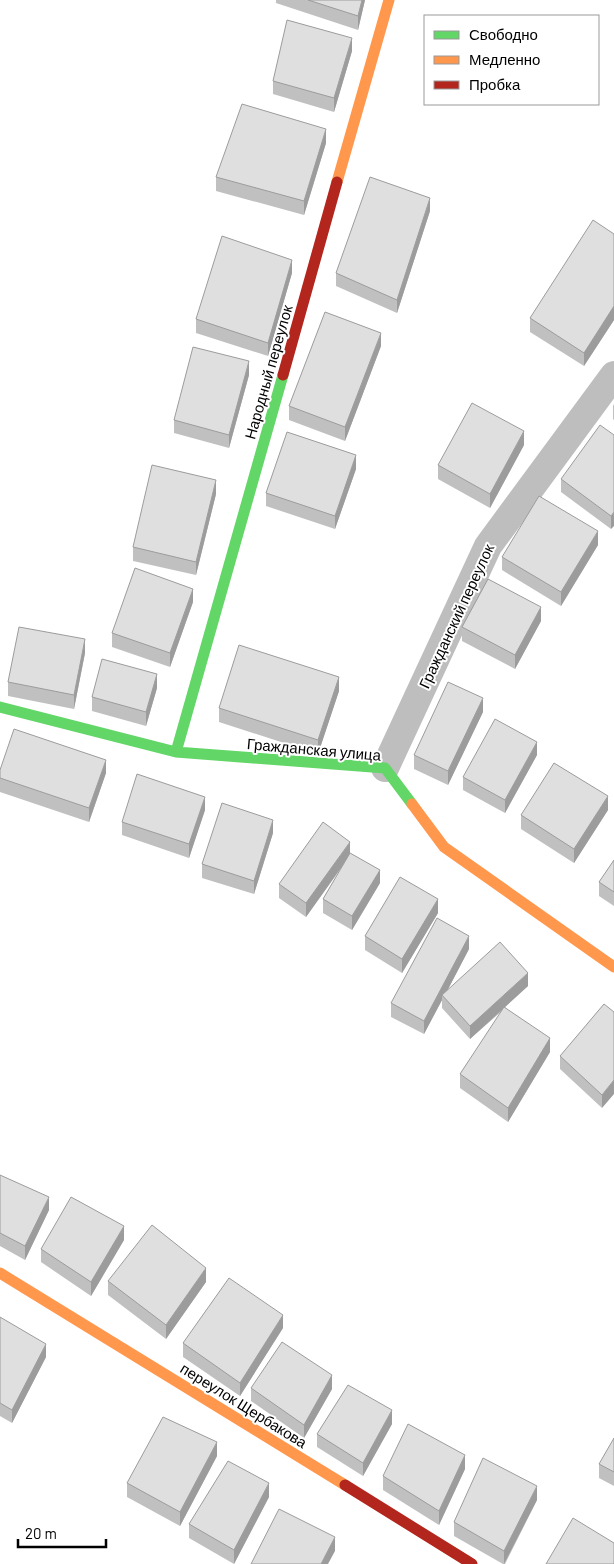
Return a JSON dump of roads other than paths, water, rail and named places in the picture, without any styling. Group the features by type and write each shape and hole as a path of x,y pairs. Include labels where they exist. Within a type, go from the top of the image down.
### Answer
{"street":[{"name":"Народный переулок","path":"176,752 389,0"},
{"name":"Гражданский переулок","path":"385,768 488,546 614,375"},
{"name":"Гражданская улица","path":"0,707 176,752 385,768 444,847 614,967"},
{"name":"переулок Щербакова","path":"0,1274 23,1286 472,1564"}]}
